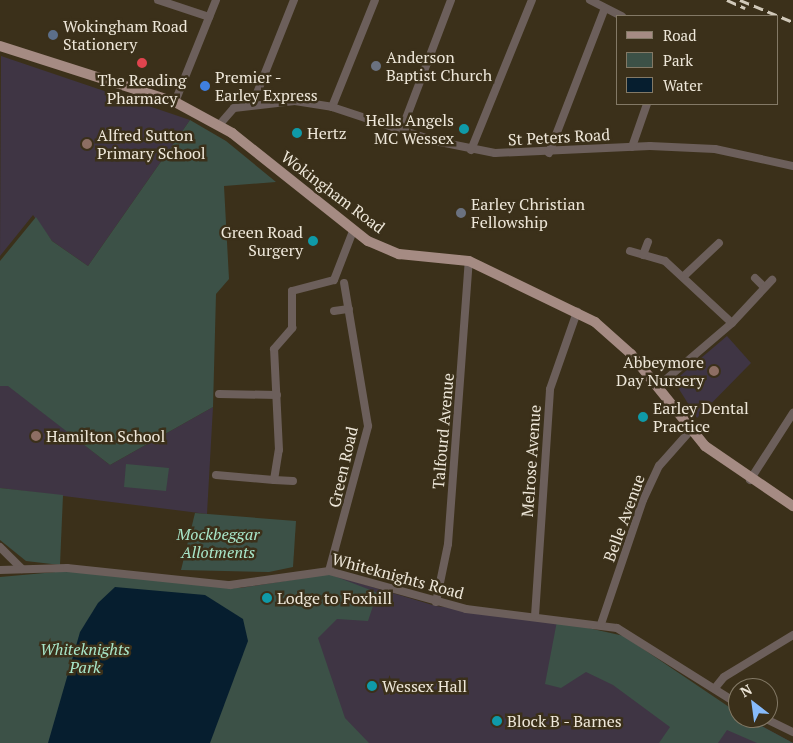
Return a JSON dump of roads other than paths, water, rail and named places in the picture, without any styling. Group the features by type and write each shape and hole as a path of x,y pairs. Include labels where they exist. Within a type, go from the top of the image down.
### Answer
{"main road":[{"name":"Wokingham Road","path":"0,46 175,102 220,124 352,230 390,252 469,261 577,312 610,332 657,387 690,431 750,480 793,506"}],"street":[{"path":"158,0 209,17"},
{"path":"175,102 216,0"},
{"path":"253,103 294,0"},
{"path":"332,107 374,0"},
{"path":"402,130 450,3 441,0"},
{"path":"471,150 532,0"},
{"path":"590,0 620,15"},
{"path":"549,153 605,8"},
{"name":"St Peters Road","path":"220,124 234,108 253,103 295,101 332,107 471,150 549,153 632,147 716,149 793,166"},
{"path":"632,147 647,105"},
{"path":"274,480 279,450 278,395 273,355 292,328 292,291 334,280 342,268 342,250 352,230"},
{"path":"643,254 648,242"},
{"path":"684,276 719,243"},
{"path":"630,251 665,261 684,276 732,323"},
{"name":"Talfourd Avenue","path":"436,602 448,544 470,279 469,261"},
{"path":"755,278 764,287"},
{"path":"657,387 732,323 772,280"},
{"name":"Green Road","path":"329,571 368,426 344,283"},
{"path":"334,311 349,309"},
{"name":"Melrose Avenue","path":"535,616 550,389 577,312"},
{"path":"220,394 278,395"},
{"path":"750,480 793,413"},
{"name":"Belle Avenue","path":"601,624 643,500 659,466 690,431"},
{"path":"216,475 293,480"},
{"path":"0,547 22,569"},
{"name":"Whiteknights Road","path":"0,570 67,568 230,585 329,571 436,602 601,624 640,640 728,697"},
{"path":"715,688 724,677 793,635"},
{"path":"778,725 793,732"}],"water":[{"path":"115,587 205,595 243,619 248,641 210,743 48,743 80,632 98,603"}],"railway":[{"path":"727,0 745,8"},
{"path":"740,0 776,15"},
{"path":"778,16 793,22"}],"place":[{"name":"Wokingham Road Stationery","path":"53,35"},
{"name":"The Reading Pharmacy","path":"142,63"},
{"name":"Anderson Baptist Church","path":"376,66"},
{"name":"Premier - Earley Express","path":"205,86"},
{"name":"Hells Angels MC Wessex","path":"464,129"},
{"name":"Hertz","path":"297,133"},
{"name":"Alfred Sutton Primary School","path":"87,144"},
{"name":"Earley Christian Fellowship","path":"461,213"},
{"name":"Green Road Surgery","path":"313,241"},
{"name":"Abbeymore Day Nursery","path":"714,371"},
{"name":"Earley Dental Practice","path":"643,417"},
{"name":"Hamilton School","path":"36,436"},
{"name":"Lodge to Foxhill","path":"267,598"},
{"name":"Wessex Hall","path":"372,686"},
{"name":"Block B - Barnes","path":"497,721"}],"park label":[{"name":"Mockbeggar Allotments","path":"218,543"},
{"name":"Whiteknights Park","path":"85,658"}]}
